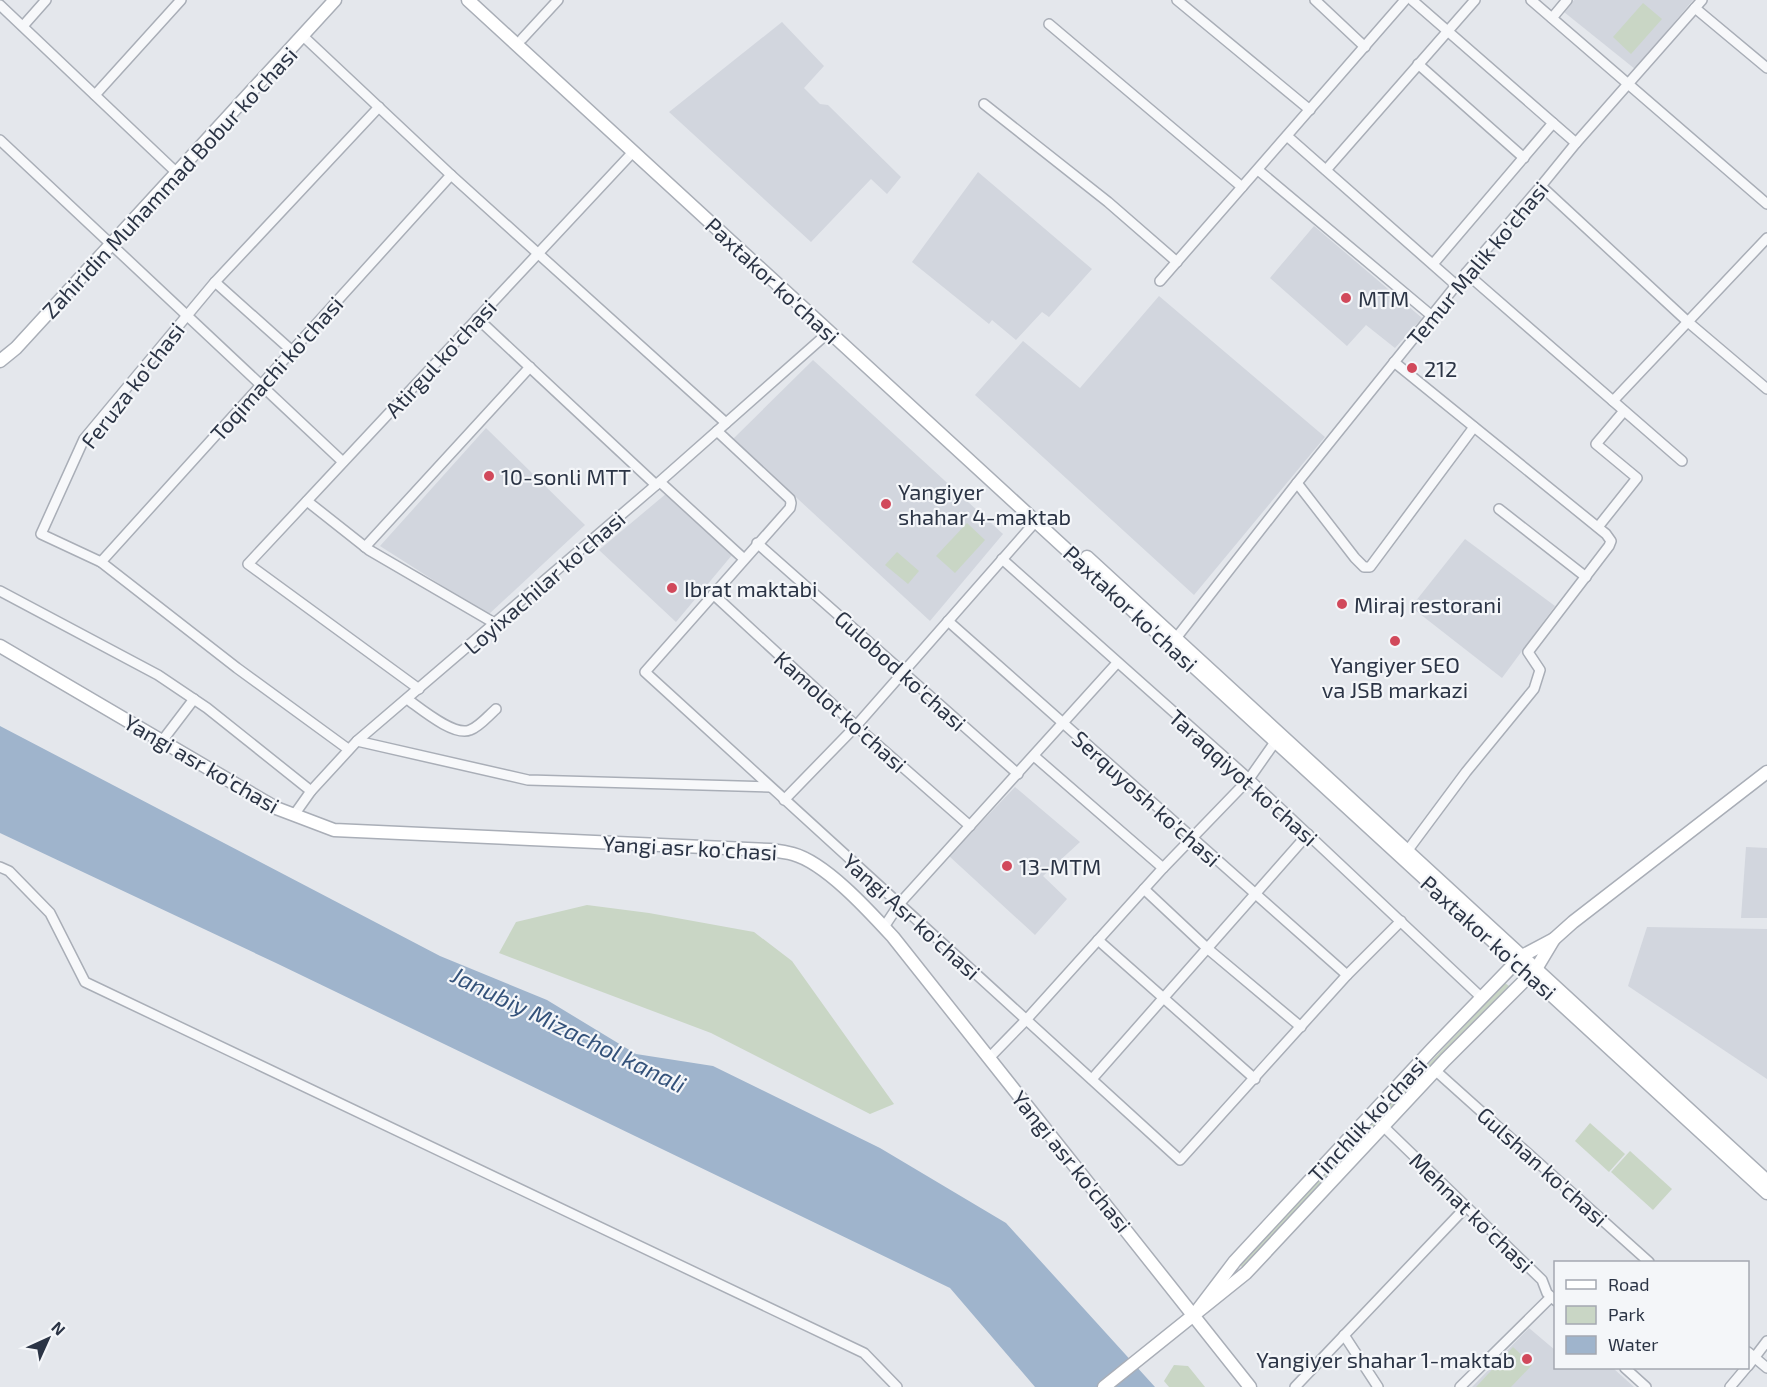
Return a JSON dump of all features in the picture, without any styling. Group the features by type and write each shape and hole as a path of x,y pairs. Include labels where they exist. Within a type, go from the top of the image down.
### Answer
{"main road":[{"name":"Zahiridin Muhammad Bobur ko'chasi","path":"0,361 16,348 335,0"},
{"name":"Paxtakor ko'chasi","path":"468,0 1036,521 1408,850 1519,959"},
{"name":"Paxtakor ko'chasi","path":"480,0 1174,641 1275,742 1519,959 1767,1192"},
{"name":"Yangi asr ko'chasi","path":"0,646 276,807 334,830 759,849 794,854 812,862 849,892 884,927 1251,1387"},
{"name":"Tinchlik ko'chasi","path":"1194,1315 1235,1261 1519,959 1554,939 1767,772"},
{"name":"Tinchlik ko'chasi","path":"1104,1387 1246,1273 1383,1126 1533,972 1554,939"},
{"name":"Paxtakor ko'chasi","path":"1533,972 1767,1181"}],"street":[{"path":"23,26 46,0"},
{"path":"95,95 181,0"},
{"path":"522,39 558,0"},
{"path":"1177,0 1310,110"},
{"path":"1315,0 1365,47"},
{"path":"1160,281 1405,0"},
{"path":"1412,0 1576,143"},
{"path":"1326,170 1475,0"},
{"path":"1531,0 1767,204"},
{"path":"1552,18 1567,0"},
{"path":"1698,4 1767,68"},
{"name":"Temur Malik ko'chasi","path":"1174,641 1456,285 1698,4"},
{"path":"0,5 177,172"},
{"path":"1049,24 1242,187"},
{"path":"303,36 451,174 726,423"},
{"path":"1418,64 1524,158"},
{"path":"984,104 1108,202 1177,262"},
{"name":"Feruza ko'chasi","path":"348,749 237,668 101,562 41,534 84,439 215,282 379,107"},
{"path":"1433,264 1553,123"},
{"path":"1287,136 1456,285"},
{"path":"0,140 343,462"},
{"name":"Atirgul ko'chasi","path":"419,689 248,564 633,152"},
{"path":"1258,170 1431,316"},
{"name":"Toqimachi ko'chasi","path":"101,562 260,383 451,174"},
{"path":"1541,186 1688,322 1767,389"},
{"path":"1613,401 1767,238"},
{"path":"1466,273 1682,461"},
{"path":"215,282 291,350"},
{"path":"477,318 743,558"},
{"name":"Loyixachilar ko'chasi","path":"294,815 311,791 348,749 496,624 829,332"},
{"path":"1394,362 1611,541 1610,546 1528,652 1540,670 1534,689 1466,772 1408,850"},
{"path":"365,547 530,367"},
{"path":"1598,528 1637,478 1596,444 1624,411"},
{"path":"1297,483 1355,558 1364,567 1370,567 1474,427"},
{"path":"712,594 790,508 791,502 717,431"},
{"path":"307,501 365,547 496,624"},
{"path":"1499,509 1586,577"},
{"path":"784,800 856,726 1036,521"},
{"name":"Gulobod ko'chasi","path":"758,543 1018,774"},
{"name":"Taraqqiyot ko'chasi","path":"1002,559 1249,779 1482,998"},
{"path":"0,591 158,675 194,699 311,791"},
{"name":"Yangi Asr ko'chasi","path":"712,594 645,672 1180,1160 1254,1079"},
{"name":"Kamolot ko'chasi","path":"712,594 856,726 970,826"},
{"name":"Serquyosh ko'chasi","path":"948,621 1347,975"},
{"path":"884,927 900,903 1118,663"},
{"path":"162,741 194,699"},
{"path":"407,699 450,728 465,732 472,730 496,709"},
{"path":"357,741 528,780 770,787"},
{"path":"989,1058 1163,868 1249,779 1275,742"},
{"path":"1034,756 1163,868"},
{"path":"1092,1079 1308,834"},
{"path":"0,867 9,872 50,913 85,982 864,1353 894,1386"},
{"path":"1144,889 1208,949 1300,1027"},
{"path":"1098,940 1254,1079 1347,975 1401,921"},
{"name":"Gulshan ko'chasi","path":"1436,1071 1647,1261"},
{"name":"Mehnat ko'chasi","path":"1383,1126 1542,1280 1547,1293 1553,1299"},
{"path":"1295,1387 1466,1207"},
{"path":"1460,1387 1553,1299"},
{"path":"1344,1335 1378,1387"},
{"path":"1767,1341 1751,1355 1767,1368"},
{"path":"1626,1369 1646,1387"},
{"path":"1730,1387 1745,1369"}],"shaded area":[{"path":"1574,0 1693,0 1635,69 1564,12"},
{"path":"782,22 824,66 804,88 820,104 828,105 901,177 887,194 871,179 811,242 669,112"},
{"path":"978,172 1092,269 1049,317 1042,312 1016,340 992,320 989,324 912,262"},
{"name":"MTM","path":"1314,226 1422,318 1395,348 1366,325 1347,346 1270,278"},
{"path":"1159,296 1325,437 1194,595 975,395 1023,341 1080,388"},
{"name":"Yangiyer shahar 4-maktab","path":"813,360 1003,534 930,621 733,439"},
{"name":"10-sonli MTT","path":"486,428 585,525 488,615 380,546"},
{"name":"Ibrat maktabi","path":"667,493 732,555 676,622 599,550"},
{"path":"1465,539 1555,606 1502,678 1411,607"},
{"name":"13-MTM","path":"1015,787 1080,842 1043,876 1067,899 1035,935 949,856"},
{"path":"1746,847 1767,848 1767,918 1741,918"},
{"path":"1647,927 1767,929 1767,1079 1628,986"},
{"name":"Yangiyer shahar 1-maktab","path":"1529,1328 1554,1349 1554,1369 1614,1369 1634,1387 1472,1387"}],"green space":[{"path":"1643,3 1662,19 1631,54 1613,37"},
{"path":"967,523 985,540 955,573 936,556"},
{"path":"897,552 919,571 908,584 885,565"},
{"path":"587,905 649,913 754,932 792,961 894,1104 870,1114 711,1033 499,953 516,922"},
{"path":"1505,983 1509,986 1244,1268 1239,1265"},
{"path":"1590,1123 1625,1154 1609,1172 1575,1141"},
{"path":"1630,1151 1672,1189 1653,1210 1611,1172"},
{"path":"1513,1347 1532,1365 1511,1387 1476,1387"},
{"path":"1174,1365 1188,1366 1205,1387 1169,1387 1164,1381"}],"water":[{"name":"Janubiy Mizachol kanali","path":"0,726 440,956 547,1000 636,1054 713,1066 880,1148 1006,1223 1155,1387 1035,1387 950,1288 276,963 0,833"}],"place":[{"name":"MTM","path":"1346,298"},
{"name":"212","path":"1412,368"},
{"name":"10-sonli MTT","path":"489,476"},
{"name":"Yangiyer shahar 4-maktab","path":"886,504"},
{"name":"Ibrat maktabi","path":"672,588"},
{"name":"Miraj restorani","path":"1342,604"},
{"name":"Yangiyer SEO va JSB markazi","path":"1395,641"},
{"name":"13-MTM","path":"1007,866"},
{"name":"Yangiyer shahar 1-maktab","path":"1527,1359"}]}
